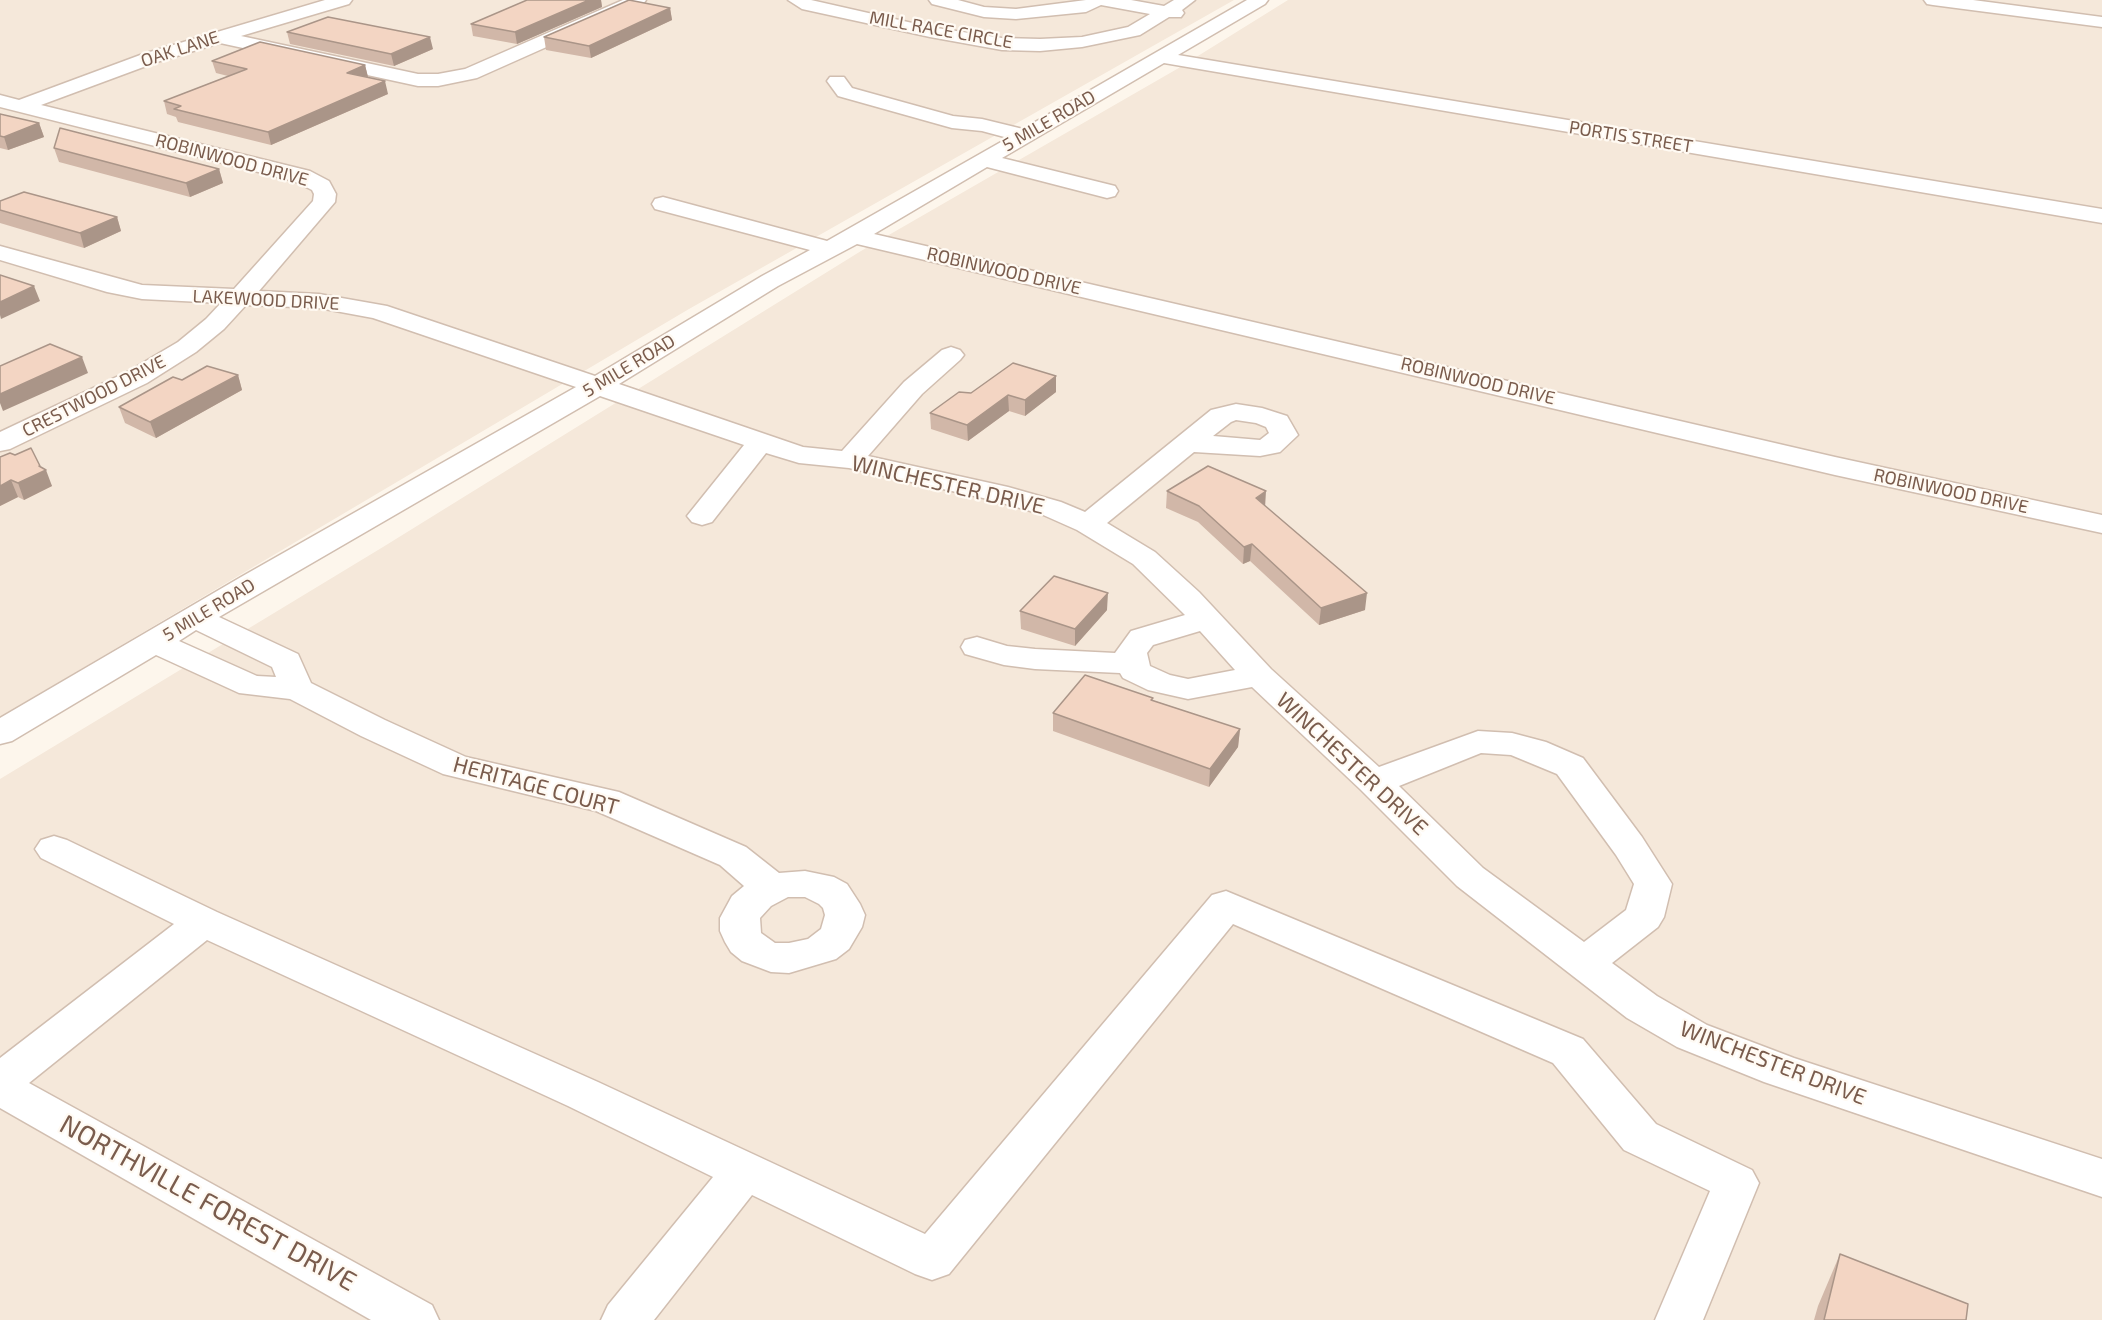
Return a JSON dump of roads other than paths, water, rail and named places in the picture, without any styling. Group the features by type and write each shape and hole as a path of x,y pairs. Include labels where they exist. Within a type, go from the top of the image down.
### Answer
{"street":[{"path":"277,0 318,8"},
{"name":"OAK LANE","path":"10,104 150,58 342,0"},
{"path":"428,80 458,77 485,68 637,0"},
{"name":"MILL RACE CIRCLE","path":"798,0 808,5 930,32 1016,45 1059,45 1099,40 1134,31 1186,0"},
{"path":"938,0 966,8 1016,15 1095,2 1214,26"},
{"name":"5 MILE ROAD","path":"0,733 596,387 770,281 854,236 1259,0"},
{"path":"1933,0 2102,22"},
{"path":"219,37 428,80 446,88 465,91 488,87 496,77 485,68"},
{"name":"PORTIS STREET","path":"1160,57 2102,216"},
{"path":"837,81 845,92 861,97 952,122 982,124 1024,136"},
{"name":"ROBINWOOD DRIVE","path":"10,104 302,176 321,186 325,194 324,202 240,298"},
{"path":"983,160 1107,191"},
{"path":"663,204 829,249"},
{"name":"ROBINWOOD DRIVE","path":"854,236 1835,466 2102,524"},
{"name":"LAKEWOOD DRIVE","path":"0,253 124,289 163,294 320,301 378,311 596,387"},
{"name":"CRESTWOOD DRIVE","path":"0,443 114,390 161,364 187,347 215,324 240,298"},
{"path":"849,460 913,388 951,355"},
{"name":"WINCHESTER DRIVE","path":"596,387 799,455 849,460 1007,495 1051,508 1088,524 1144,558 1206,619 1259,676 1374,782 1470,877 1642,1007 1692,1036 1779,1070 2102,1178"},
{"path":"702,516 760,443"},
{"path":"1088,524 1187,443"},
{"path":"196,618 286,661 297,688"},
{"path":"1206,619 1142,638 1131,653 1135,671 1160,683 1188,689 1259,676"},
{"name":"HERITAGE COURT","path":"155,642 251,686 297,688 373,728 456,766 606,801 733,856 772,888"},
{"path":"976,647 1004,655 1035,659 1133,664"},
{"path":"1374,782 1478,742 1512,744 1534,750 1570,766 1629,846 1653,884 1644,917 1583,964"},
{"path":"54,849 202,922 583,1094 932,1260 1226,905 1568,1051 1640,1137 1736,1184 1679,1320"},
{"path":"0,1082 202,922"},
{"name":"NORTHVILLE FOREST DRIVE","path":"0,1087 415,1320"},
{"path":"625,1320 745,1171"}]}
